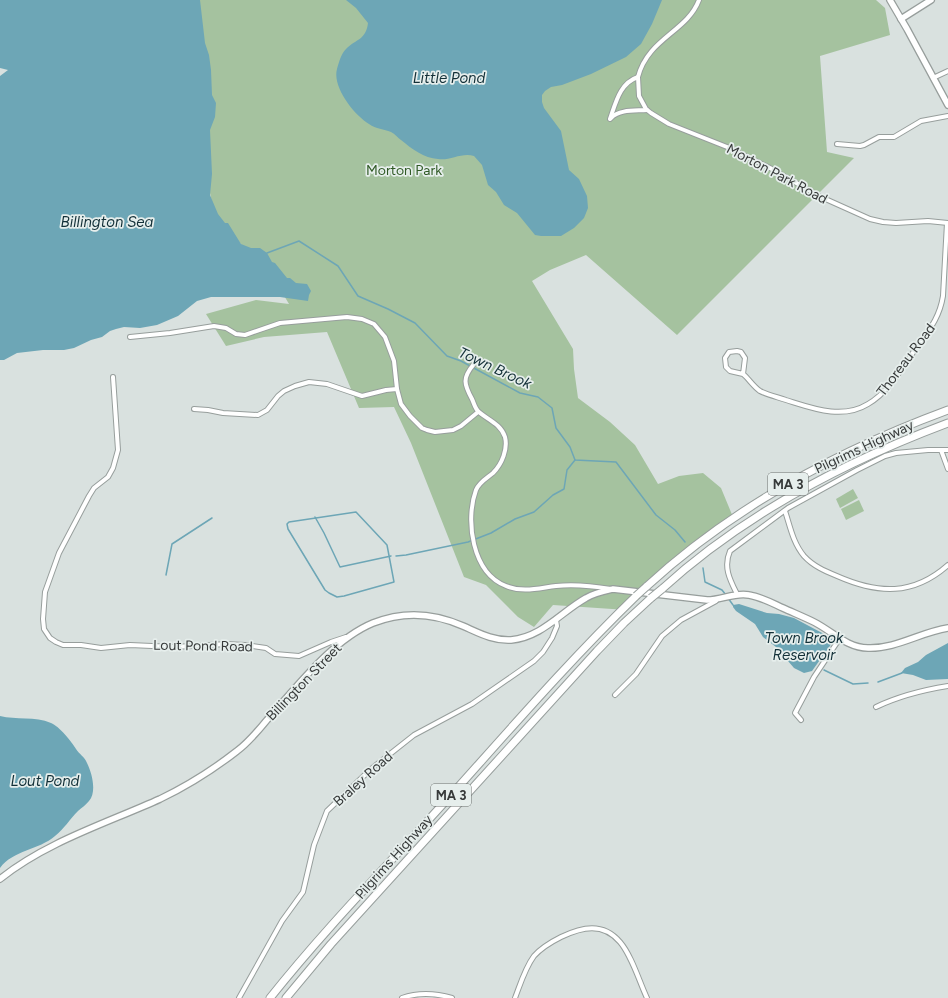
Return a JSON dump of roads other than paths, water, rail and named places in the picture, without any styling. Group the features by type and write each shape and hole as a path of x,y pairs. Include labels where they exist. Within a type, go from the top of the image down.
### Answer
{"highway":[{"name":"Pilgrims Highway","path":"270,998 316,944 518,720 607,624 646,587 675,562 725,524 790,482 844,453 888,433 948,410"},
{"name":"Pilgrims Highway","path":"286,998 331,944 597,651 651,598 712,548 794,493 901,440 948,422"}],"street":[{"path":"638,77 632,79 620,91 610,119 616,114 623,112 647,110 639,96 638,77 651,51 689,17 697,7 699,0"},
{"path":"890,0 948,105"},
{"path":"901,19 930,0"},
{"path":"933,78 948,71"},
{"name":"Morton Park Road","path":"647,110 659,119 727,147 770,168 821,197 870,219 896,223 928,221 947,223"},
{"path":"838,144 864,145 879,137 894,137 921,121 948,116"},
{"name":"Thoreau Road","path":"742,374 745,362 744,356 741,352 729,352 725,358 726,367 730,371 742,374 753,386 761,391 826,411 842,412 855,410 875,400 897,375 936,319 943,296 947,223"},
{"path":"130,337 175,333 214,326 226,328 236,334 245,335 280,323 347,317 357,318 371,322 385,337 394,361 401,404 406,412 422,428 428,431 439,432 453,430 461,426 478,412"},
{"path":"474,364 469,369 465,378 466,388 478,412 500,428 505,437 506,447 502,459 496,468 476,490 473,506 473,543 488,573 505,586 530,590 571,585 597,586 613,589"},
{"name":"Lout Pond Road","path":"112,376 118,450 111,473 94,488 62,547 45,592 43,619 44,629 50,638 63,644 101,648 130,645 174,647 227,644 245,645 266,648 275,654 298,656 331,642 349,637"},
{"path":"194,409 205,409 223,413 258,415 267,410 284,391 309,382 327,384 362,396 386,390 398,390"},
{"path":"941,450 948,469"},
{"path":"735,594 726,565 730,551 785,511 857,470 885,456 896,453 948,450"},
{"path":"785,511 793,537 807,560 818,568 859,585 886,590 907,588 930,578 948,565"},
{"name":"Billington Street","path":"0,880 25,861 94,827 175,791 225,760 246,743 321,662 349,637 364,627 394,617 412,614 438,618 459,624 486,636 506,640 525,637 556,620 584,598 613,589 694,599 720,599 735,594 748,594 762,598 815,622 857,647 877,648 948,628"},
{"path":"615,695 636,674 662,636 682,620 720,599"},
{"name":"Braley Road","path":"238,998 282,921 303,892 314,846 327,811 371,769 414,735 472,704 534,661 543,652 552,638 557,626 556,620"},
{"path":"801,720 794,713 814,677 840,638"},
{"path":"876,707 914,693 948,686"},
{"path":"514,998 531,961 542,948 571,932 588,928 605,931 620,942 626,951 646,998"},
{"path":"402,998 426,994 452,998"}],"water":[{"name":"Billington Sea","path":"0,0 200,0 205,43 209,55 211,70 212,95 216,103 215,117 210,130 212,174 210,195 218,214 225,223 228,223 241,244 251,248 260,248 267,253 272,262 275,263 287,278 290,278 296,283 307,284 311,291 308,301 280,297 211,297 197,301 178,316 157,325 140,328 124,327 110,331 102,337 91,340 74,348 17,353 4,360 0,360 0,76 8,70 0,68"},
{"name":"Little Pond","path":"346,0 662,0 652,24 641,44 626,57 591,74 562,85 551,87 542,95 544,108 561,131 569,170 579,179 587,196 588,208 584,218 574,228 561,236 535,235 517,213 504,205 496,192 488,185 482,165 474,156 465,155 447,159 428,157 414,150 391,132 374,127 363,120 351,107 341,92 336,76 340,58 343,53 363,36 367,29 368,23 356,8"},
{"name":"Town Brook Reservoir","path":"739,604 767,613 779,614 794,618 832,639 832,643 812,671 804,673 794,668 776,647 763,637 755,624 736,611 733,605"},
{"path":"948,643 948,679 926,680 913,675 901,673 905,668 918,662 926,655"},
{"name":"Lout Pond","path":"0,716 45,721 58,727 86,761 92,777 93,793 89,801 49,841 12,857 0,868"}],"waterway":[{"name":"Town Brook","path":"267,253 299,241 338,266 358,296 415,323 447,356 461,361 520,393 538,397 552,408 556,428 570,447 575,460 616,462 656,515 675,530 685,542"},
{"path":"396,556 468,542 491,533 515,519 534,512 553,495 564,489 567,470 575,460"},
{"path":"356,512 387,545 394,582 337,597 325,590 288,529 287,524 289,522 356,512"},
{"path":"315,517 340,567 391,556"},
{"path":"166,575 172,544 212,518"},
{"name":"Town Brook","path":"703,568 705,582 722,590 726,595"},
{"name":"Town Brook","path":"728,598 733,605"},
{"name":"Town Brook","path":"824,670 853,684 868,683"},
{"name":"Town Brook","path":"878,682 902,673"}],"park label":[{"name":"Morton Park","path":"404,170"}]}
